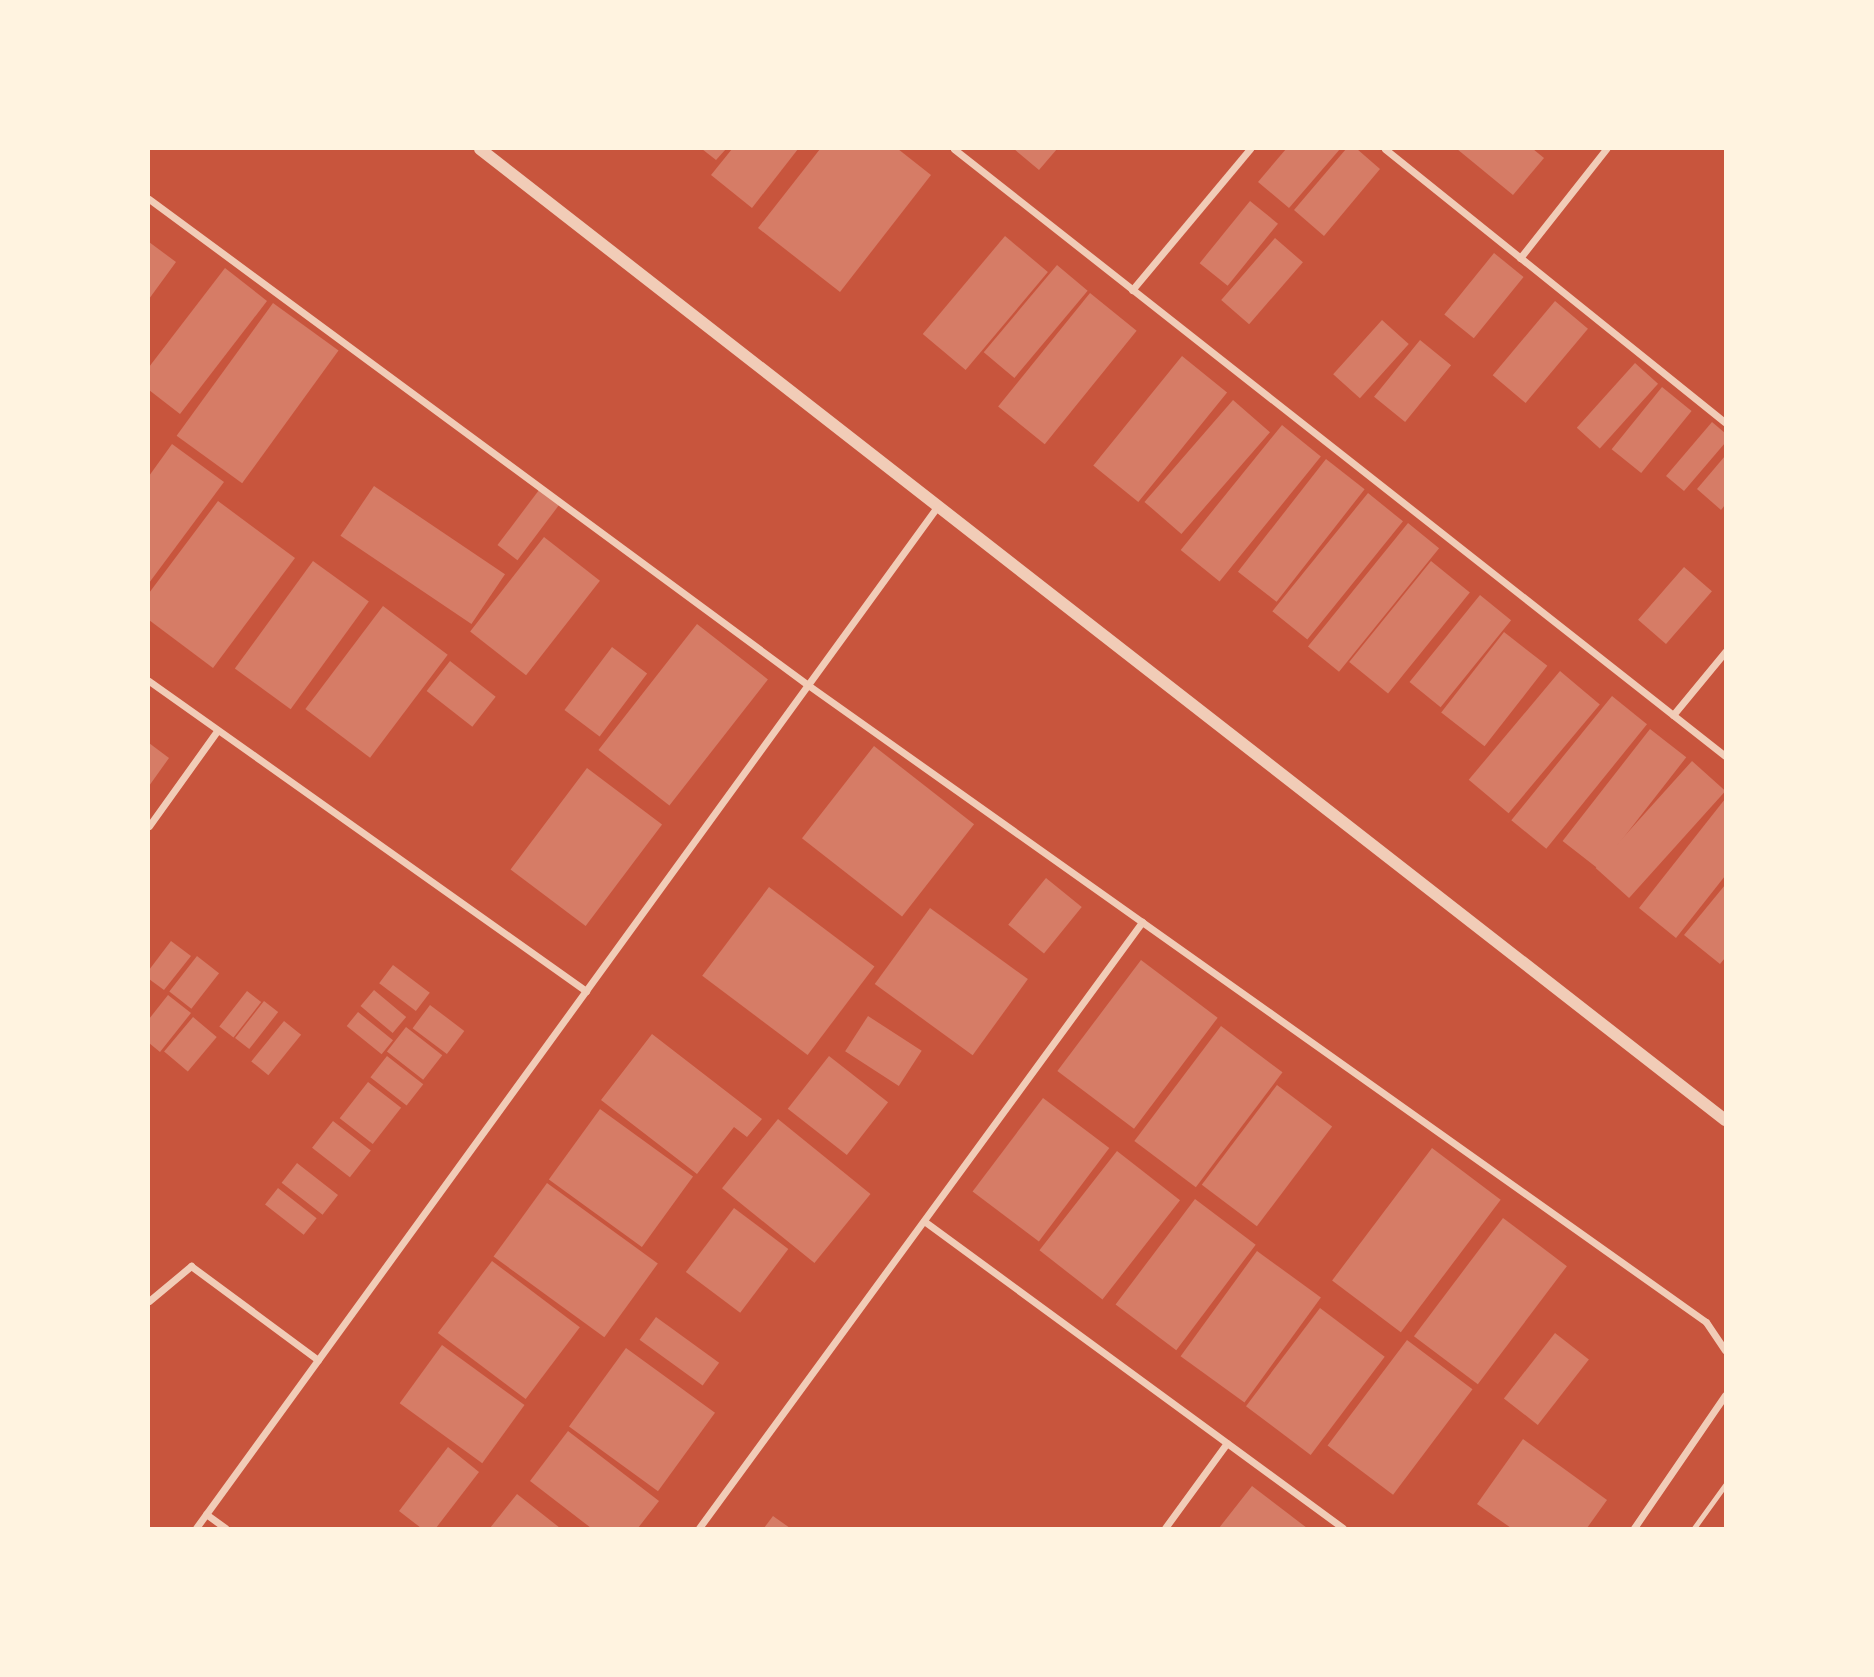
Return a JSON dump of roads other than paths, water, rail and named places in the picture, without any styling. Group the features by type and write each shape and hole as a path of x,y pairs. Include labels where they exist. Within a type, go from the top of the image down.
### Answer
{"street":[{"path":"480,149 1725,1120"},
{"path":"954,149 1725,756"},
{"path":"1132,290 1250,149"},
{"path":"1385,149 1725,422"},
{"path":"1520,258 1606,149"},
{"path":"149,199 808,685 1706,1322 1725,1350"},
{"path":"196,1528 937,507"},
{"path":"1673,715 1725,652"},
{"path":"149,681 586,991"},
{"path":"149,826 217,731"},
{"path":"699,1528 1142,922"},
{"path":"924,1221 1343,1528"},
{"path":"149,1301 191,1266 318,1360"},
{"path":"1634,1528 1725,1395"},
{"path":"1165,1528 1227,1443"},
{"path":"206,1514 225,1528"}],"lane":[{"path":"1694,1528 1725,1485"}]}
